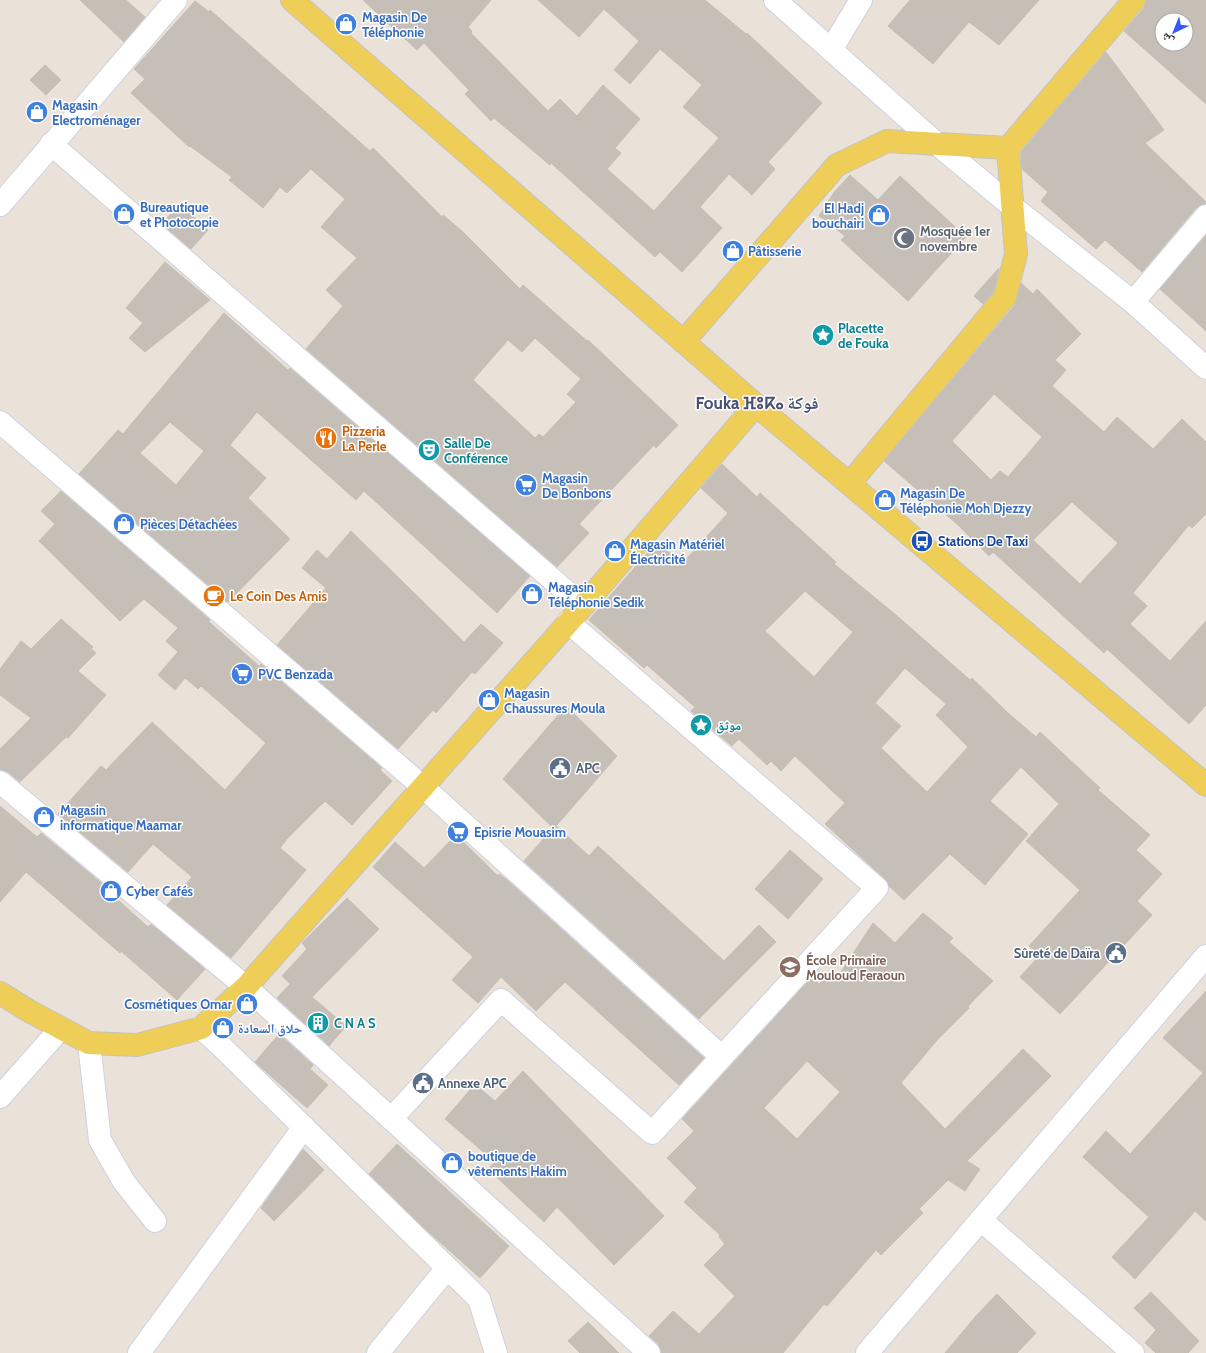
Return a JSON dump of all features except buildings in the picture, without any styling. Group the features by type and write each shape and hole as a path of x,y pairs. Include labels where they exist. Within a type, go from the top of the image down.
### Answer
{"main road":[{"path":"292,0 756,405 1206,785"},
{"path":"850,483 1005,297 1016,254 1014,208 1008,148 1134,0"},
{"path":"683,342 837,165 887,142 1008,148"},
{"path":"0,993 89,1043 136,1045 201,1028 246,987 583,606 756,405"}],"street":[{"path":"0,205 176,0"},
{"path":"775,0 937,144 1014,208 1133,302 1206,368"},
{"path":"831,50 861,0"},
{"path":"51,144 583,606"},
{"path":"1133,302 1206,216"},
{"path":"0,422 423,787 722,1057"},
{"path":"391,1119 501,1000 652,1133 877,888 568,622"},
{"path":"0,782 246,987 649,1353"},
{"path":"867,1353 1206,956"},
{"path":"0,1097 61,1028"},
{"path":"201,1028 220,1044 479,1299 496,1353"},
{"path":"89,1043 100,1140 124,1182 155,1221"},
{"path":"139,1353 304,1127"},
{"path":"981,1220 1133,1353"},
{"path":"378,1353 447,1268"}],"place":[{"name":"Magasin De Téléphonie","path":"346,24"},
{"name":"Magasin Electroménager","path":"37,112"},
{"name":"Bureautique et Photocopie","path":"124,214"},
{"name":"El Hadj bouchairi","path":"879,215"},
{"name":"Mosquée 1er novembre","path":"904,238"},
{"name":"Pâtisserie","path":"733,251"},
{"name":"Placette de Fouka","path":"823,335"},
{"name":"Pizzeria La Perle","path":"326,438"},
{"name":"Salle De Conférence","path":"429,450"},
{"name":"Magasin De Bonbons","path":"526,485"},
{"name":"Magasin De Téléphonie Moh Djezzy","path":"885,500"},
{"name":"Pièces Détachées","path":"124,524"},
{"name":"Stations De Taxi","path":"922,541"},
{"name":"Magasin Matériel Électricité","path":"615,551"},
{"name":"Magasin Téléphonie Sedik","path":"532,594"},
{"name":"Le Coin Des Amis","path":"214,596"},
{"name":"PVC Benzada","path":"242,674"},
{"name":"Magasin Chaussures Moula","path":"489,700"},
{"name":"موثق","path":"701,725"},
{"name":"APC","path":"560,768"},
{"name":"Magasin informatique Maamar","path":"44,817"},
{"name":"Episrie Mouasim","path":"458,832"},
{"name":"Cyber Cafés","path":"111,891"},
{"name":"Sûreté de Daïra","path":"1116,953"},
{"name":"École Primaire Mouloud Feraoun","path":"790,967"},
{"name":"Cosmétiques Omar","path":"247,1004"},
{"name":"C N A S","path":"318,1023"},
{"name":"حلاق السعادة","path":"223,1028"},
{"name":"Annexe APC","path":"423,1083"},
{"name":"boutique de vêtements Hakim","path":"452,1163"}],"district":[{"name":"Fouka ⴼⵓⴽⴰ فوكة","path":"757,403"}]}
